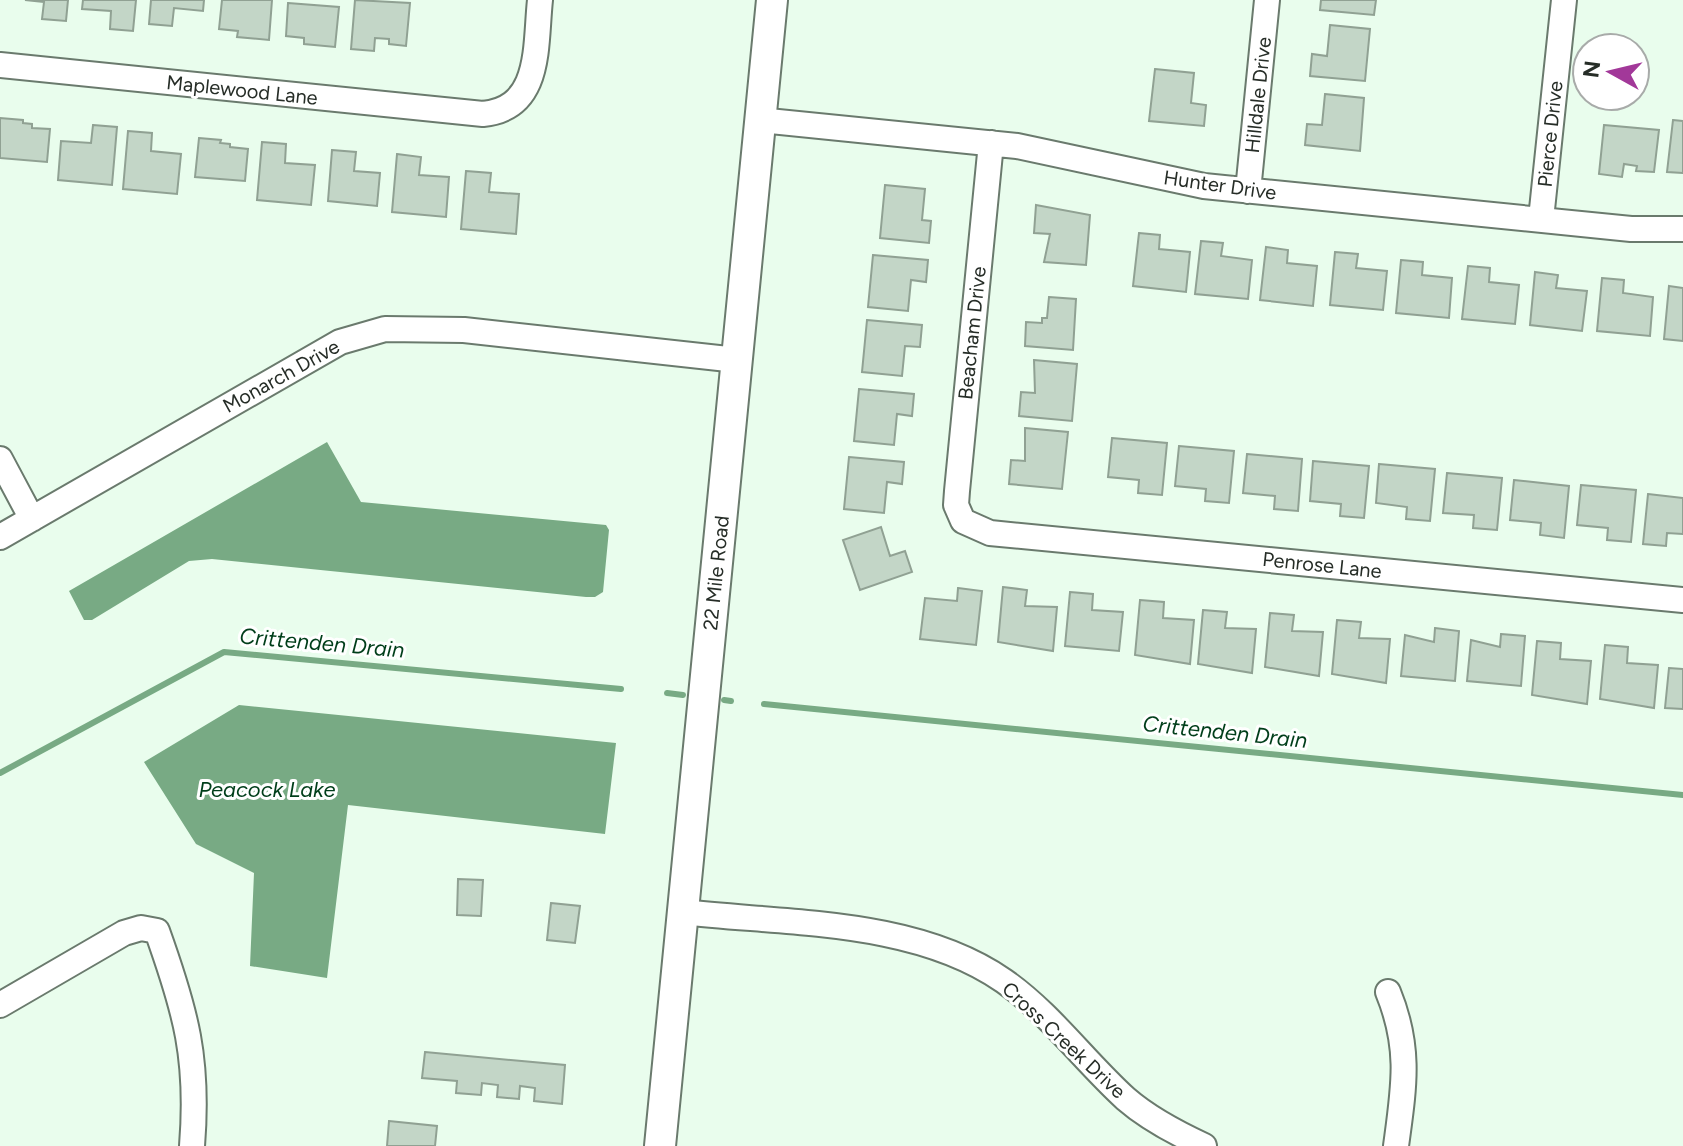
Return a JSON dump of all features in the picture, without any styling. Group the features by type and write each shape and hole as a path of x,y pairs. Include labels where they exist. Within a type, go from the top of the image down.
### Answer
{"street":[{"name":"Maplewood Lane","path":"0,65 483,114 501,112 516,105 526,90 534,65 540,0"},
{"name":"22 Mile Road","path":"660,1146 772,0"},
{"name":"Hilldale Drive","path":"1248,191 1267,0"},
{"name":"Pierce Drive","path":"1541,219 1564,0"},
{"name":"Hunter Drive","path":"760,120 991,143 1204,186 1631,229 1683,229"},
{"name":"Beacham Drive","path":"963,521 956,505 957,491 991,143"},
{"name":"Monarch Drive","path":"0,537 329,348 385,329 464,330 737,360"},
{"path":"0,459 32,519"},
{"name":"Penrose Lane","path":"963,521 990,533 1683,600"},
{"name":"Cross Creek Drive","path":"682,912 880,933 946,950 1005,982 1059,1029 1126,1099 1152,1118 1204,1146"},
{"path":"0,1005 124,933 141,928 157,931 193,1051 196,1094 192,1146"},
{"path":"1388,992 1400,1022 1404,1046 1405,1074 1396,1146"}],"water":[{"path":"327,442 361,502 606,525 609,530 603,592 595,597 586,597 212,559 189,561 92,620 84,620 69,591"},
{"name":"Peacock Lake","path":"239,705 616,743 605,834 348,805 327,978 250,966 254,873 196,844 144,762"}],"building":[{"path":"25,0 68,0 66,21 42,19 44,2"},
{"path":"83,0 136,0 133,31 110,29 111,11 82,9"},
{"path":"151,0 204,0 203,11 174,8 172,26 149,24"},
{"path":"222,0 272,0 269,40 237,37 238,31 219,29"},
{"path":"355,0 410,3 406,46 389,44 389,39 375,38 374,51 351,49"},
{"path":"1321,0 1376,0 1374,15 1320,10"},
{"path":"288,3 339,7 335,47 304,44 304,38 286,36"},
{"path":"1330,25 1370,29 1365,81 1310,76 1312,54 1327,56"},
{"path":"1155,69 1194,73 1191,103 1206,105 1204,126 1149,121"},
{"path":"1325,94 1364,98 1360,151 1305,145 1307,124 1322,125"},
{"path":"0,118 23,120 23,123 32,124 32,128 50,129 47,162 0,158"},
{"path":"1673,120 1683,121 1683,173 1667,172"},
{"path":"93,125 117,127 112,185 58,180 61,141 91,143"},
{"path":"1604,125 1659,130 1654,172 1636,171 1637,166 1624,164 1622,177 1599,174"},
{"path":"128,131 152,133 151,151 181,154 177,194 123,189"},
{"path":"199,138 221,140 220,143 230,144 230,147 248,149 245,181 195,177"},
{"path":"262,142 286,144 285,163 315,165 311,205 257,200"},
{"path":"332,150 356,152 354,171 380,173 377,206 328,201"},
{"path":"397,154 421,157 419,175 449,177 446,217 392,212"},
{"path":"466,171 491,173 489,192 519,194 516,234 461,229"},
{"path":"885,185 925,189 922,220 931,221 929,243 880,238"},
{"path":"1036,205 1090,215 1086,265 1044,262 1050,234 1034,233"},
{"path":"1139,233 1160,235 1159,249 1190,252 1186,292 1133,286"},
{"path":"1201,241 1223,243 1221,256 1252,260 1248,299 1195,294"},
{"path":"1266,247 1288,250 1287,263 1317,266 1313,306 1260,300"},
{"path":"1335,252 1358,254 1356,268 1387,271 1383,310 1330,305"},
{"path":"873,255 928,260 926,282 911,280 908,311 868,307"},
{"path":"1401,260 1423,262 1422,275 1452,278 1449,318 1396,313"},
{"path":"1468,266 1490,268 1489,282 1519,285 1515,324 1462,319"},
{"path":"1535,272 1558,275 1556,288 1587,291 1582,331 1530,325"},
{"path":"1602,278 1624,280 1623,293 1653,297 1650,336 1597,331"},
{"path":"1669,286 1683,288 1683,341 1664,339"},
{"path":"1049,297 1076,299 1073,350 1025,346 1026,322 1042,323 1042,318 1047,318"},
{"path":"867,320 922,325 920,347 905,346 902,376 862,372"},
{"path":"1034,360 1077,364 1072,421 1019,416 1021,392 1035,393"},
{"path":"859,389 914,394 912,416 897,414 894,445 854,441"},
{"path":"1025,428 1068,432 1062,489 1009,484 1011,460 1025,461"},
{"path":"1112,438 1167,443 1162,495 1138,493 1139,480 1108,477"},
{"path":"1179,446 1234,451 1229,503 1205,501 1206,489 1175,486"},
{"path":"1247,454 1302,459 1298,511 1274,509 1275,496 1243,493"},
{"path":"849,457 904,462 902,484 887,482 884,513 844,509"},
{"path":"1313,461 1369,466 1364,518 1340,516 1341,504 1310,501"},
{"path":"1379,464 1435,469 1430,521 1406,519 1407,507 1376,503"},
{"path":"1447,473 1502,478 1497,530 1473,528 1474,515 1443,513"},
{"path":"1514,480 1569,486 1564,538 1540,535 1541,523 1510,520"},
{"path":"1581,485 1636,490 1631,542 1607,540 1608,528 1577,525"},
{"path":"1648,494 1683,498 1683,534 1667,533 1666,546 1643,544"},
{"path":"881,527 890,556 905,551 912,572 860,590 843,540"},
{"path":"1003,587 1027,590 1025,606 1057,607 1053,651 998,642"},
{"path":"958,588 982,591 976,645 920,639 925,598 957,601"},
{"path":"1070,592 1093,594 1092,610 1123,612 1119,651 1065,646"},
{"path":"1140,600 1164,602 1163,618 1194,620 1190,664 1135,655"},
{"path":"1203,610 1227,612 1225,628 1256,629 1252,673 1198,664"},
{"path":"1270,613 1294,615 1292,631 1323,632 1319,676 1265,667"},
{"path":"1337,620 1361,622 1359,638 1390,639 1386,683 1332,674"},
{"path":"1435,628 1459,631 1455,681 1401,676 1405,635 1434,642"},
{"path":"1501,634 1525,636 1521,686 1467,681 1471,640 1500,647"},
{"path":"1537,641 1561,643 1560,659 1591,661 1587,704 1532,695"},
{"path":"1605,645 1628,647 1627,663 1658,665 1654,708 1600,699"},
{"path":"1669,668 1683,669 1683,709 1665,708"},
{"path":"458,879 483,880 481,916 457,915"},
{"path":"551,903 580,906 575,943 547,940"},
{"path":"425,1052 565,1065 562,1104 534,1101 535,1088 520,1086 519,1099 497,1097 498,1085 482,1083 481,1095 456,1093 457,1081 422,1078"},
{"path":"389,1121 437,1126 435,1146 387,1146"}],"waterway":[{"name":"Crittenden Drain","path":"0,773 224,652 621,689"},
{"name":"Crittenden Drain","path":"667,693 683,695"},
{"name":"Crittenden Drain","path":"724,700 731,701"},
{"name":"Crittenden Drain","path":"764,704 1683,795"}]}
